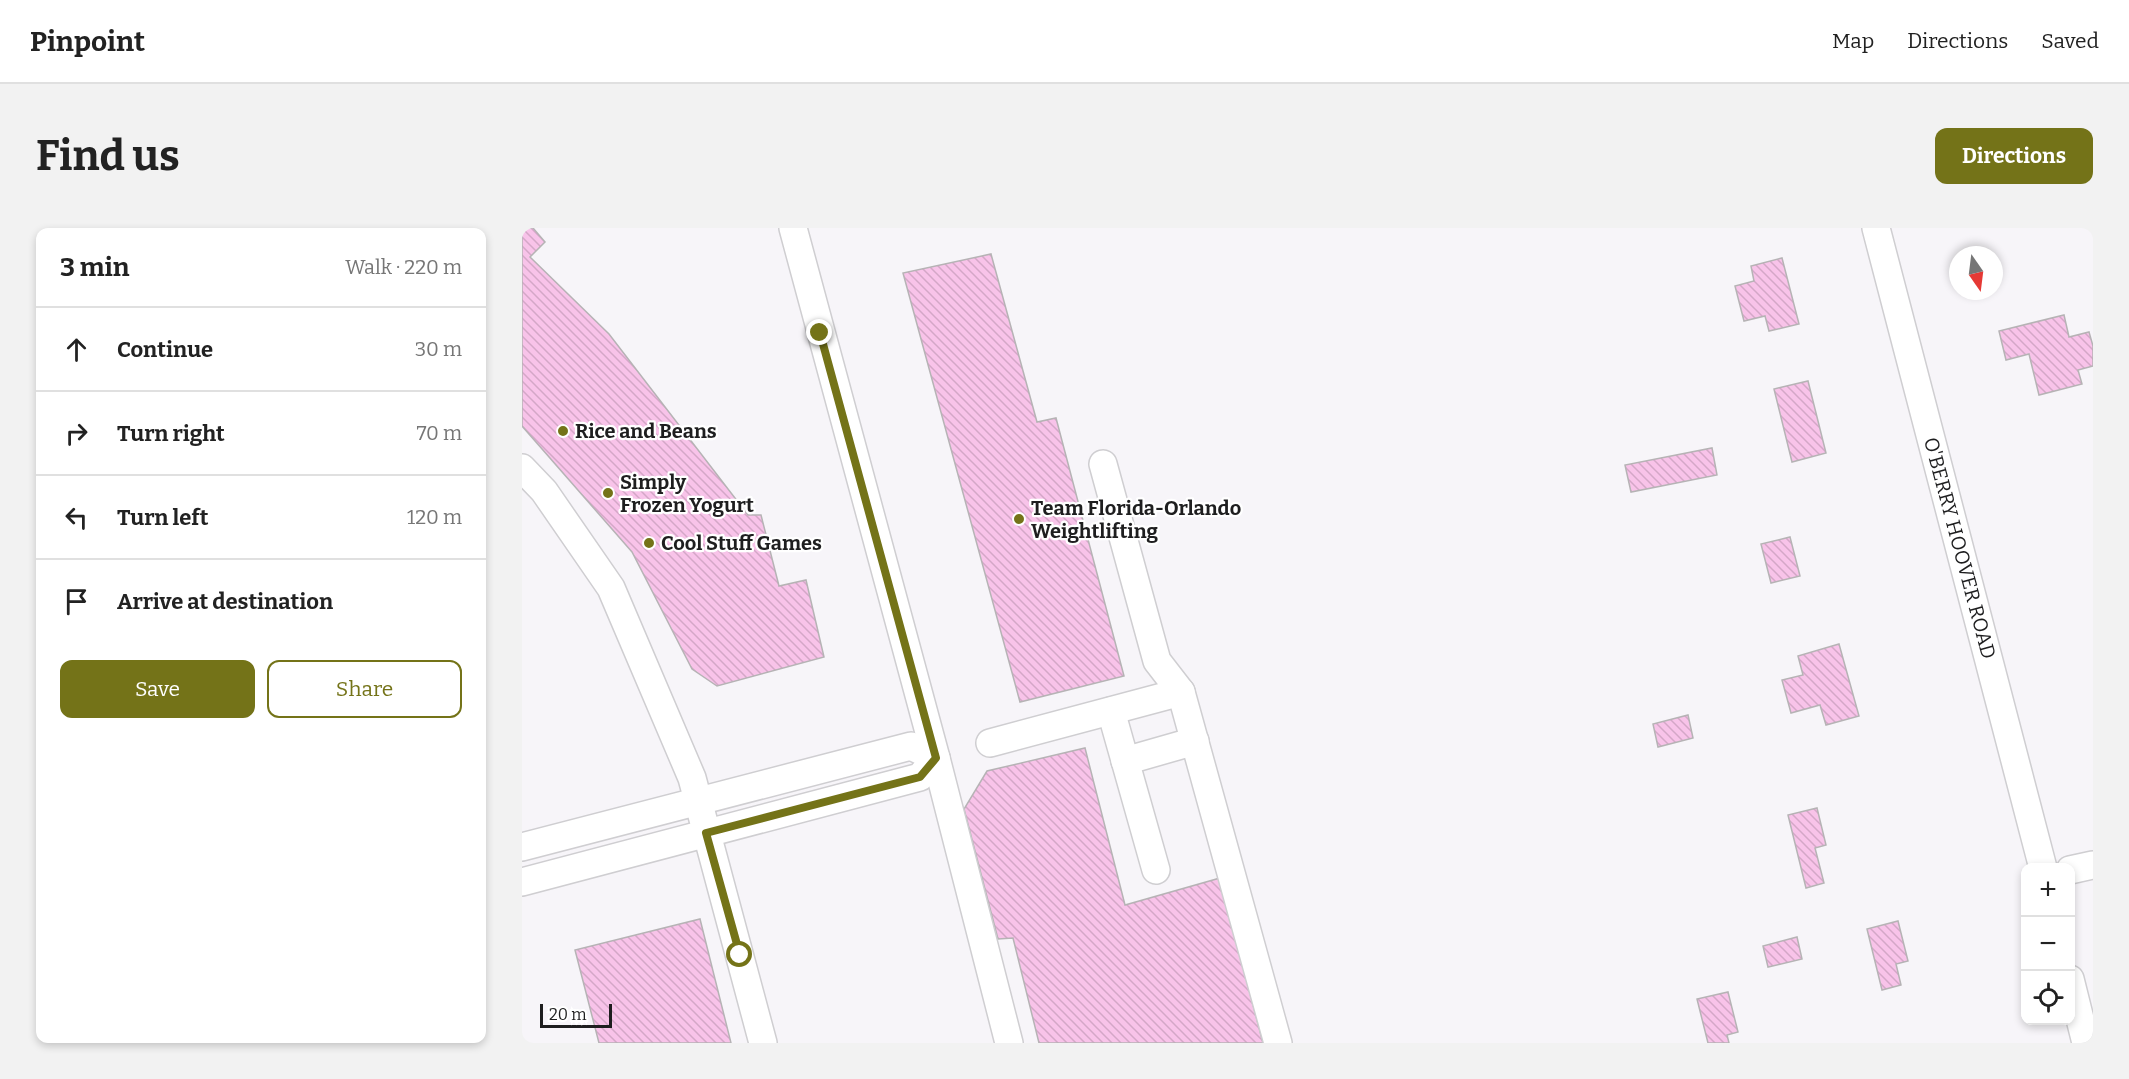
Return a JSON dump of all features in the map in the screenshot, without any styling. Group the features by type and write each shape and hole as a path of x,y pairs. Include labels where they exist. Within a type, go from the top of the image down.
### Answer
{"street":[{"path":"793,228 936,758 1010,1043"},
{"name":"O'BERRY HOOVER ROAD","path":"1876,228 2042,863"},
{"path":"1102,464 1157,661 1181,692 1278,1043"},
{"path":"522,468 544,491 611,588 692,778 764,1043"},
{"path":"990,743 1181,692"},
{"path":"1111,711 1156,870"},
{"path":"1125,761 1195,741"},
{"path":"522,847 911,746 936,758"},
{"path":"522,882 920,777 936,758"},
{"path":"2075,869 2093,865"},
{"path":"2075,999 2086,1043"}],"building":[{"path":"522,228 533,228 545,242 530,257 609,334 748,515 761,515 779,586 806,580 824,657 717,686 692,669 632,552 522,426"},
{"path":"991,254 1037,422 1056,418 1124,676 1020,702 903,273"},
{"path":"1782,258 1799,324 1769,331 1765,316 1744,321 1735,286 1754,281 1751,266"},
{"path":"2064,315 2069,337 2089,332 2093,346 2093,366 2078,370 2082,384 2039,395 2029,354 2006,360 1999,331"},
{"path":"1808,381 1826,453 1792,462 1774,389"},
{"path":"1712,448 1717,475 1631,492 1625,465"},
{"path":"1790,537 1800,576 1771,583 1761,544"},
{"path":"1839,644 1859,716 1826,725 1820,705 1791,713 1782,680 1803,675 1798,656"},
{"path":"1688,715 1693,738 1658,747 1653,724"},
{"path":"1085,748 1125,905 1220,878 1263,1043 1039,1043 1013,938 998,939 964,809 987,771"},
{"path":"1817,808 1826,845 1815,848 1824,883 1806,888 1788,815"},
{"path":"700,919 731,1043 599,1043 575,950"},
{"path":"1898,921 1908,961 1896,964 1901,985 1882,990 1867,929"},
{"path":"1797,937 1802,959 1768,967 1763,946"},
{"path":"1728,992 1738,1032 1727,1035 1729,1043 1708,1043 1697,999"}],"place":[{"name":"Rice and Beans","path":"563,431"},
{"name":"Simply Frozen Yogurt","path":"608,493"},
{"name":"Team Florida-Orlando Weightlifting","path":"1019,519"},
{"name":"Cool Stuff Games","path":"649,543"}],"route":[{"path":"740,955 706,833 920,777 936,758 820,333"}]}
